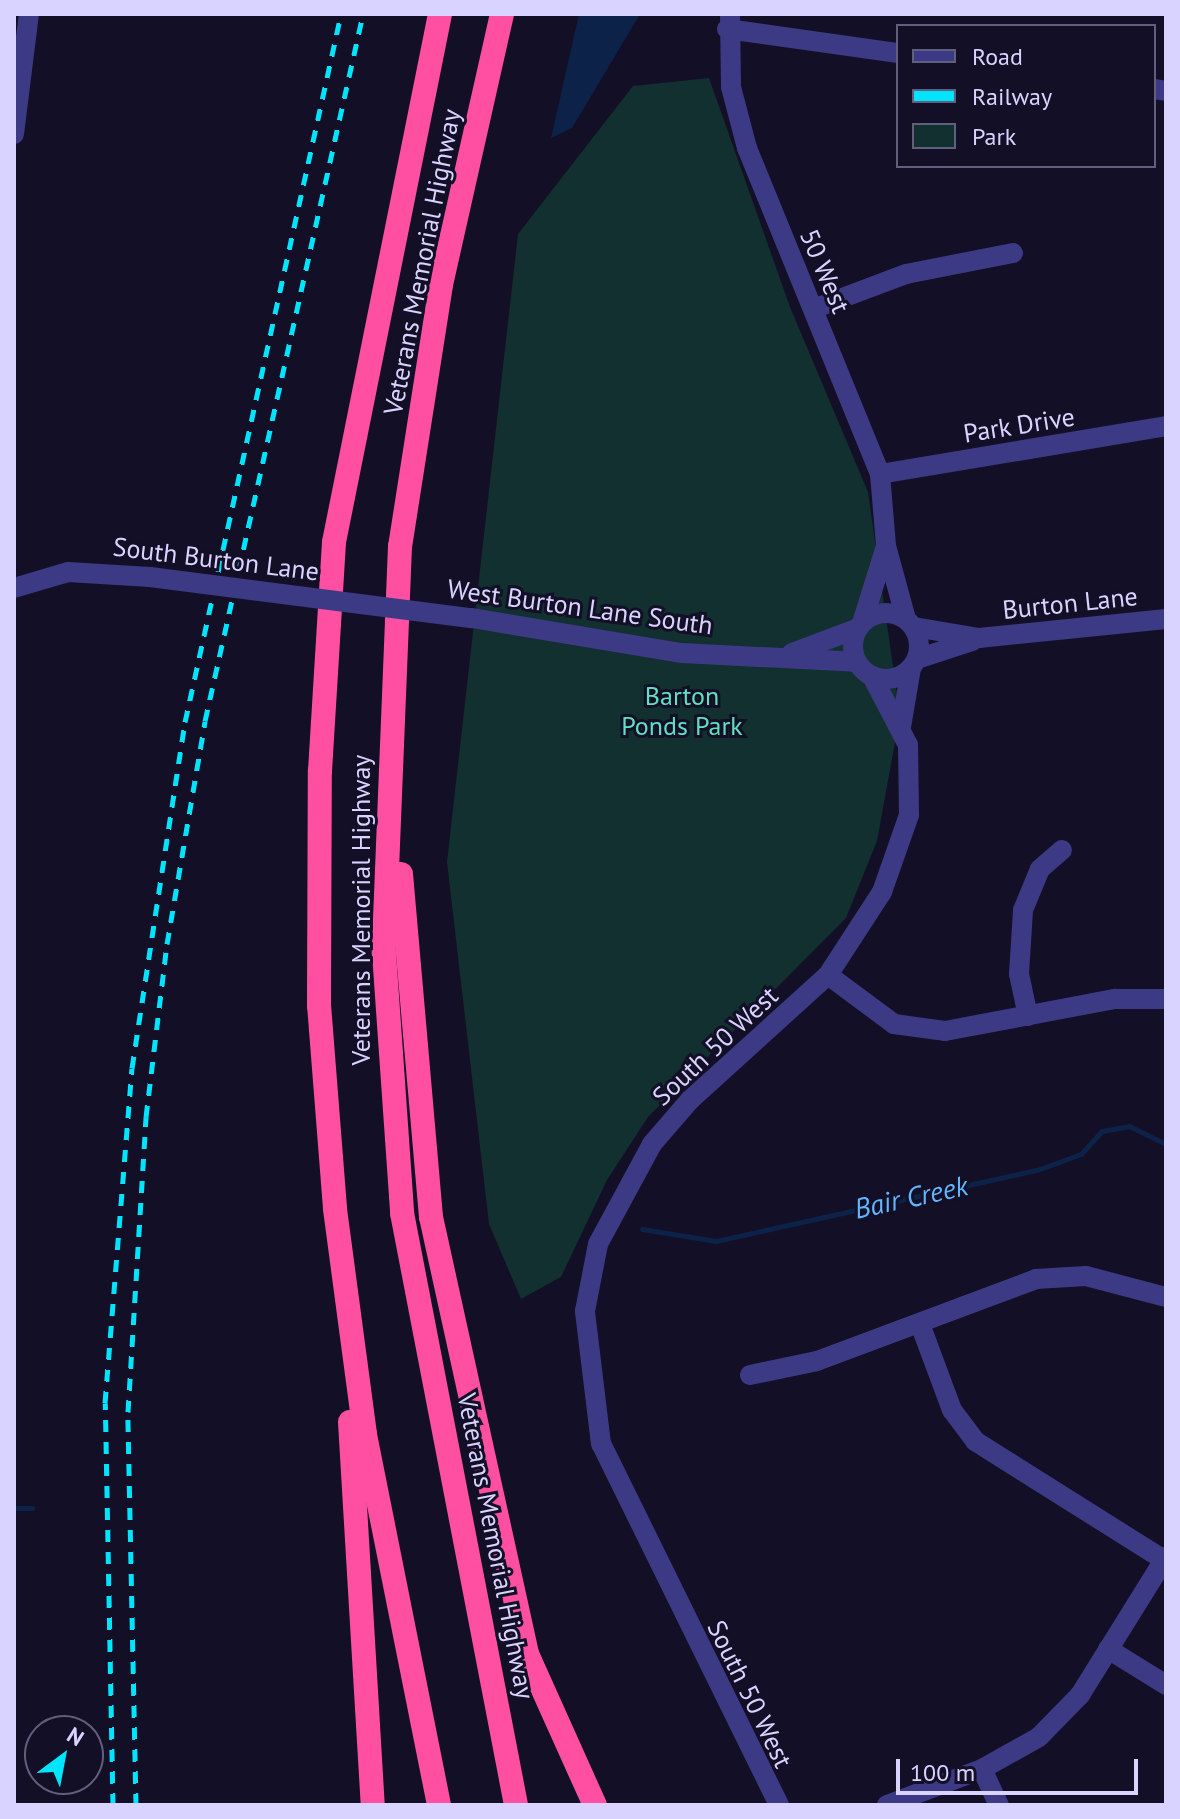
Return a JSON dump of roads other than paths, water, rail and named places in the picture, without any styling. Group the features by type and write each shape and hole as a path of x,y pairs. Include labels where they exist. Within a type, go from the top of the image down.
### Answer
{"highway":[{"name":"Veterans Memorial Highway","path":"439,1805 365,1434 335,1208 319,1006 320,771 334,542 440,14"},
{"name":"Veterans Memorial Highway","path":"502,14 441,285 400,546 390,673 384,953 402,1213 516,1805"},
{"path":"390,673 413,1067 431,1217 527,1654 595,1805"},
{"path":"335,1208 373,1805"}],"street":[{"path":"14,134 29,14"},
{"path":"728,22 896,53"},
{"name":"50 West","path":"728,22 731,87 747,148 880,474 886,546 910,623"},
{"path":"813,309 906,274 1013,253"},
{"name":"Park Drive","path":"880,474 1166,426"},
{"name":"50 West","path":"860,625 886,546"},
{"name":"South Burton Lane","path":"14,588 68,572 150,577 365,605"},
{"name":"West Burton Lane South","path":"365,605 472,618 681,653 788,654 856,662"},
{"path":"884,612 910,623 914,664 893,679 872,676 856,662 860,625 884,612"},
{"name":"Burton Lane","path":"914,664 979,638 1166,619"},
{"name":"Burton Lane","path":"910,623 979,638"},
{"name":"West Burton Lane South","path":"788,654 860,625"},
{"name":"South 50 West","path":"901,727 914,664"},
{"name":"South 50 West","path":"779,1805 601,1444 585,1311 598,1244 652,1144 690,1100 828,975 882,892 909,815 908,745 872,676"},
{"path":"1028,1016 1019,974 1023,910 1040,869 1062,850"},
{"path":"828,975 894,1024 945,1031 1115,999 1166,999"},
{"path":"750,1375 920,1324 1036,1279 1086,1276 1166,1297"},
{"path":"887,1805 982,1769 1039,1737 1080,1695 1165,1559 975,1441 952,1410 920,1324"},
{"path":"1108,1649 1166,1685"},
{"path":"982,1769 999,1805"}],"water":[{"path":"579,14 640,14 572,128 551,138"}],"waterway":[{"name":"Bair Creek","path":"642,1229 716,1241 1037,1170 1081,1154 1102,1131 1129,1126 1166,1144"},
{"name":"Bair Creek","path":"14,1508 32,1508"}],"railway":[{"path":"113,1805 105,1403 132,1068 185,722 341,14"},
{"path":"136,1805 128,1412 146,1117 167,944 205,721 363,14"}],"park label":[{"name":"Barton Ponds Park","path":"682,711"}]}
